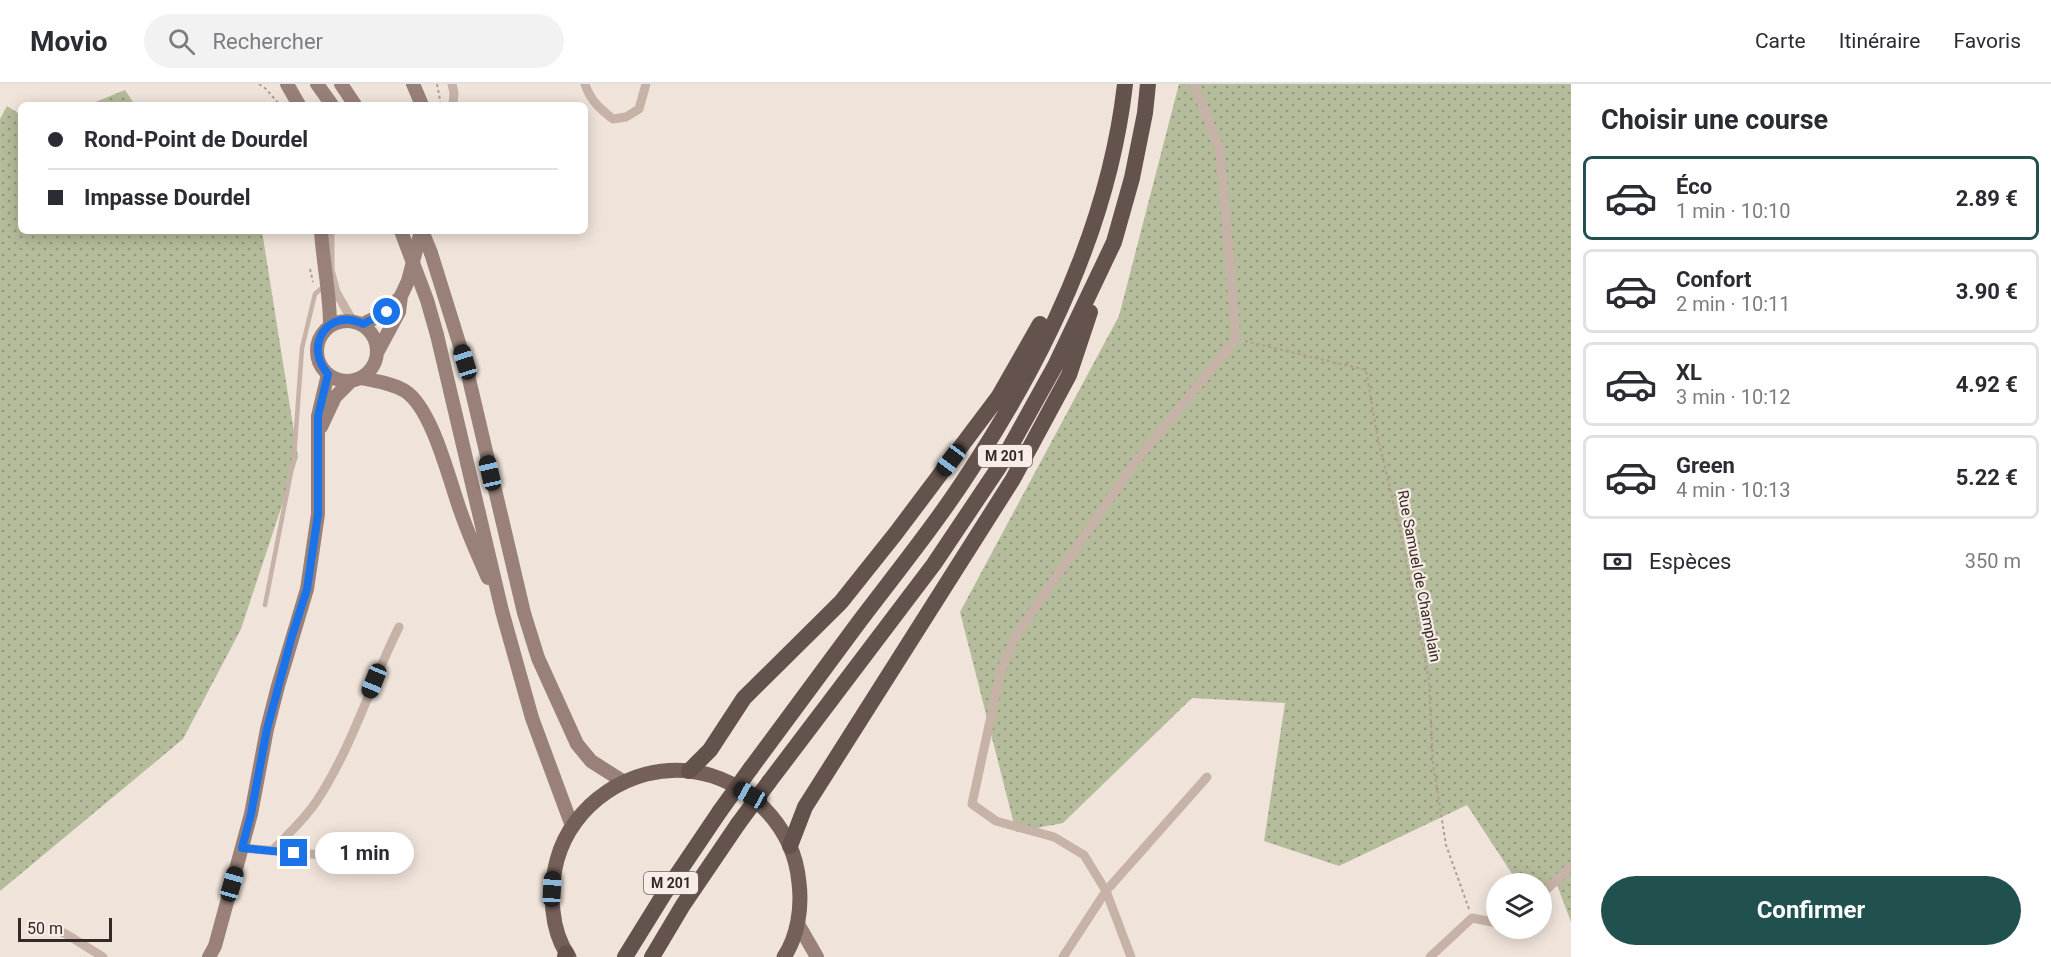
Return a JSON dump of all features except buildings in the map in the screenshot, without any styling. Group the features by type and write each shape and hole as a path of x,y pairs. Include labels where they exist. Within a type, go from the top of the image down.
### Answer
{"highway":[{"name":"M 201","path":"625,957 720,811 916,549 979,457 1037,358 1082,259 1101,202 1117,138 1125,84"},
{"name":"M 201","path":"652,957 683,905 738,824 934,564 999,467 1055,366 1114,242 1132,177 1145,113 1148,84"},
{"path":"689,771 710,750 744,698 841,602 999,396 1031,343 1068,267 1117,138"},
{"path":"790,846 805,807 959,567 1043,427 1070,375 1114,242"}],"main road":[{"path":"287,84 296,102"},
{"path":"317,84 330,102"},
{"path":"341,84 353,102"},
{"path":"413,84 421,102"},
{"path":"321,234 330,304 330,325"},
{"path":"402,234 427,300 437,335 502,611 532,718 572,826"},
{"path":"421,234 408,281 401,296 387,312 358,322 345,320 330,325 319,340 317,349 321,367 328,374 343,381 382,382 404,390 423,411 434,435 467,530 502,611"},
{"path":"423,234 465,362 524,613 538,658 577,744 591,761 624,782"},
{"path":"318,432 335,397 373,367 378,351 399,312 401,296"},
{"path":"358,322 374,336 378,351"},
{"path":"209,957 215,946 242,848 251,814 269,718 307,589 318,514 318,416 328,374"},
{"path":"567,956 556,929 552,902 553,875 560,849 572,826 604,793 624,782 656,772 689,771 721,779 750,795 773,818 790,846 798,871 800,888 798,924 784,957"},
{"path":"798,924 817,957"}],"street":[{"path":"452,84 453,102"},
{"path":"585,84 588,93 599,108 613,119 626,117 639,109 646,84"},
{"path":"1131,957 1106,891 1084,855 1054,837 996,821 972,804 1001,670 1017,634 1132,466 1236,339 1220,150 1194,84"},
{"path":"330,234 330,270 336,292 358,322"},
{"path":"272,851 314,805 339,765 382,661 399,627"},
{"path":"1063,957 1106,891 1207,777"},
{"path":"242,848 404,862"},
{"path":"1552,884 1571,866"},
{"path":"1430,957 1472,918 1486,921"},
{"path":"56,929 103,957"}],"lane":[{"path":"265,605 294,457 302,348 315,294 326,284"}],"path":[{"path":"259,84 277,102"},
{"path":"437,84 440,102"},
{"name":"Rue Samuel de Champlain","path":"1236,339 1366,370 1377,434 1399,526 1429,680 1433,764 1446,845 1472,918"}],"green space":[{"path":"1179,84 1571,84 1571,922 1557,885 1552,887 1552,873 1511,873 1467,805 1339,866 1264,841 1285,703 1192,698 1063,823 1016,832 960,612 1119,316"},
{"path":"125,90 133,102 95,102"},
{"path":"7,106 18,113 18,234 262,234 298,457 241,629 183,739 0,891 0,119"}],"route":[{"path":"294,853 242,848 251,814 267,729 307,589 318,514 318,416 328,374 321,367 317,349 323,331 330,325 345,320 363,324 387,312"}]}
